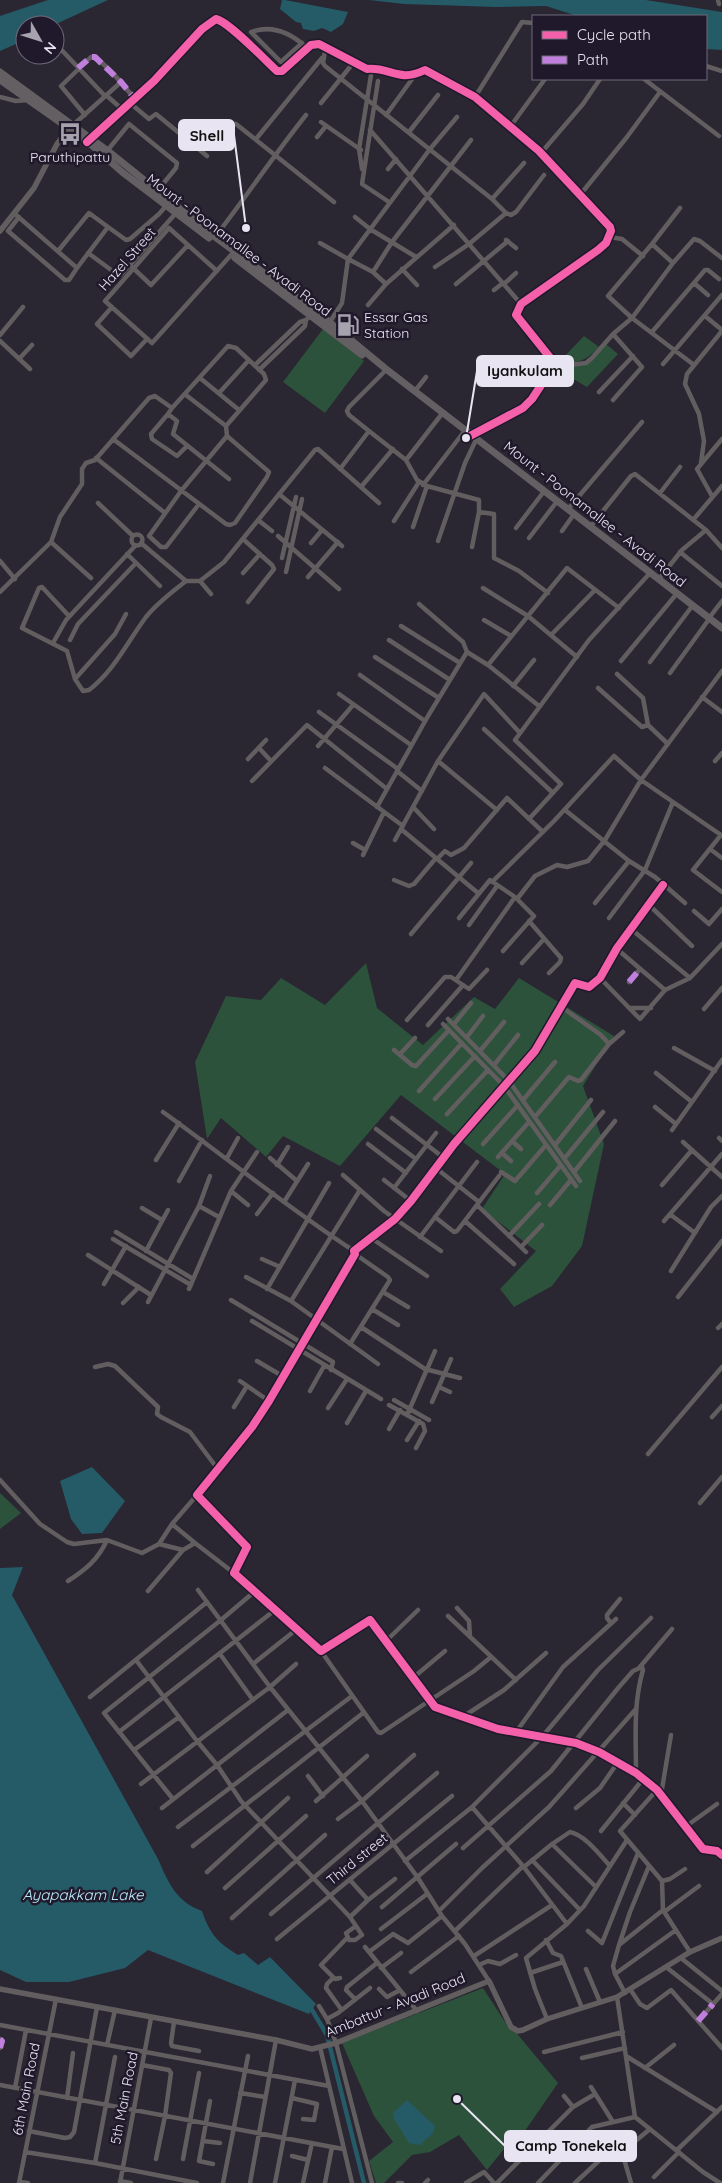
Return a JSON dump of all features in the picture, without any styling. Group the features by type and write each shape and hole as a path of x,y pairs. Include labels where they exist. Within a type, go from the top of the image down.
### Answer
{"main road":[{"name":"Mount - Poonamallee - Avadi Road","path":"0,72 31,98"},
{"name":"Mount - Poonamallee - Avadi Road","path":"0,80 31,98 158,190 215,237 415,391 468,434 475,442 572,517 648,574 659,580 722,633"},
{"name":"Mount - Poonamallee - Avadi Road","path":"106,153 166,206 308,317 328,325 384,372 590,526 690,610 722,628"}],"street":[{"path":"89,140 135,99 202,30 216,19 221,20 233,30 277,71 282,71 311,45 323,46 367,69 398,75 415,74 425,70 475,98 541,153 610,226 610,237 598,250 521,304 516,315 552,360 554,367"},
{"path":"475,98 522,22 532,23"},
{"path":"302,43 281,62 251,32 270,28 291,35 302,43 307,48"},
{"path":"256,139 322,58 325,51 323,46"},
{"path":"65,54 106,96 123,110"},
{"path":"85,114 61,86 91,57 95,57 121,82 135,99"},
{"path":"322,58 325,66 492,198 506,213 512,215 516,212 544,176"},
{"path":"321,104 354,62"},
{"path":"707,66 722,71"},
{"path":"363,174 359,149 372,69"},
{"path":"386,115 415,74"},
{"path":"510,127 544,80"},
{"path":"541,153 583,104 599,80"},
{"path":"645,80 719,136"},
{"path":"378,81 362,184 390,202"},
{"path":"108,228 69,280 65,280 3,230 17,216 57,144 71,126 121,82"},
{"path":"580,194 660,92"},
{"path":"408,132 438,96"},
{"path":"0,97 16,101 31,98"},
{"path":"130,103 148,120 156,114 207,156"},
{"path":"215,237 252,190 275,155 306,115"},
{"path":"328,325 342,303 348,259 430,149 457,117"},
{"path":"321,122 366,153"},
{"path":"106,153 129,124 177,163 176,168 158,190"},
{"path":"236,124 334,202"},
{"path":"317,137 326,126"},
{"path":"370,130 521,304"},
{"path":"373,272 392,242 471,140"},
{"path":"388,169 396,159"},
{"path":"492,198 524,163"},
{"path":"58,251 90,213 126,240 130,239 166,206"},
{"path":"680,208 643,256 608,296 632,318 694,365"},
{"path":"88,253 118,275 121,275 176,213"},
{"path":"435,267 469,244 506,213"},
{"path":"17,216 77,268"},
{"path":"355,217 370,229 416,257"},
{"path":"368,305 402,269 454,225"},
{"name":"Hazel Street","path":"216,272 169,228 105,301 152,343 216,272 231,255"},
{"path":"610,237 622,240 643,256"},
{"path":"394,521 423,484 468,434 502,421 523,408 532,399 554,367 586,362 613,334 632,318 673,263 694,239 697,239 722,258"},
{"path":"456,284 506,240 516,248"},
{"path":"320,243 373,272 386,284"},
{"path":"652,244 673,263"},
{"path":"133,268 151,285 188,245"},
{"path":"402,269 417,285"},
{"path":"652,332 706,269 719,279"},
{"path":"494,290 516,273"},
{"path":"694,283 708,295"},
{"path":"664,364 722,296"},
{"path":"0,334 24,307"},
{"name":"Hazel Street","path":"112,307 96,324 131,356 147,339"},
{"path":"701,463 704,441 699,414 685,384 687,374 722,330 705,316"},
{"path":"255,365 300,322 308,317"},
{"path":"260,370 305,326 308,317"},
{"path":"613,334 642,367 613,400"},
{"path":"0,341 30,369"},
{"path":"19,359 32,345"},
{"path":"187,446 177,456 152,440 151,434 228,346 236,348 260,370 266,380 226,426 227,436 182,491 149,536 161,547 166,547 199,504"},
{"path":"599,392 633,356"},
{"path":"218,393 249,360"},
{"path":"384,372 349,407 348,412 406,460 423,484 479,500 479,512 472,547"},
{"path":"415,391 426,377"},
{"path":"200,378 239,410"},
{"path":"186,396 226,426"},
{"path":"0,591 15,579 51,542 60,517 82,484 82,469 86,463 96,458 149,398 158,397 172,408"},
{"path":"168,414 177,421 173,434 228,479"},
{"path":"406,460 441,415"},
{"path":"568,509 642,422"},
{"path":"340,469 369,431"},
{"path":"113,439 226,524 230,525 234,523 269,472 266,467 227,436"},
{"path":"712,496 697,469 722,439"},
{"path":"438,541 475,442"},
{"path":"361,487 392,449"},
{"path":"69,616 44,588 39,588 22,628 67,651 75,679 83,690 89,690 95,686 118,659 147,616 158,604 186,581 200,581 224,562 315,450 321,452 379,503"},
{"path":"96,458 165,513"},
{"path":"660,493 680,467"},
{"path":"590,526 631,476 637,476 706,530 722,548"},
{"path":"413,527 423,484"},
{"path":"693,520 722,486"},
{"path":"279,494 340,544 308,577"},
{"path":"516,528 542,494"},
{"path":"282,558 296,497"},
{"path":"286,572 302,499"},
{"path":"98,503 133,536 140,536 141,544"},
{"path":"529,538 555,504"},
{"path":"479,512 494,514 494,558 519,571 548,593"},
{"path":"562,531 572,517"},
{"path":"258,520 272,531"},
{"path":"311,543 322,530"},
{"path":"659,580 680,552 706,530"},
{"path":"133,536 131,542 135,546"},
{"path":"278,536 339,589"},
{"path":"242,539 272,565 274,569 248,602"},
{"path":"51,542 91,578"},
{"path":"53,643 69,616 135,546 141,544"},
{"path":"141,544 186,581"},
{"path":"680,552 722,586"},
{"path":"127,554 160,586"},
{"path":"243,574 260,554"},
{"path":"0,561 15,579"},
{"path":"70,640 78,624 136,563"},
{"path":"488,665 568,568 619,608"},
{"path":"529,819 562,784 516,740 539,706 577,657 648,574"},
{"path":"200,581 211,594"},
{"path":"483,588 528,616 577,657"},
{"path":"551,635 595,590"},
{"path":"621,661 674,597"},
{"path":"670,673 722,601"},
{"path":"419,604 464,642 467,652 488,665 539,706"},
{"path":"650,662 690,610"},
{"path":"75,679 115,634 126,614"},
{"path":"484,620 511,636"},
{"path":"401,626 460,663"},
{"path":"389,640 450,680"},
{"path":"377,807 438,698 467,652"},
{"path":"375,657 438,698"},
{"path":"513,686 534,660"},
{"path":"456,980 516,898 535,876 557,865 567,867 588,861 606,840 641,780 722,671"},
{"path":"618,674 643,698 648,725 668,744"},
{"path":"360,675 425,721"},
{"path":"598,688 642,727 648,725"},
{"path":"339,694 412,745"},
{"path":"395,840 438,761 484,694 520,733"},
{"path":"702,697 722,712"},
{"path":"318,746 353,705"},
{"path":"319,712 422,791"},
{"path":"252,781 307,725 323,740 387,789"},
{"path":"484,729 553,793"},
{"path":"248,759 266,740"},
{"path":"259,748 271,761"},
{"path":"714,761 722,753"},
{"path":"492,882 565,810 614,756 641,780 721,835 693,870 722,892"},
{"path":"438,761 497,810"},
{"path":"325,768 384,812 478,893"},
{"path":"394,880 409,886 414,884 444,851 452,855 464,848 507,798 543,832"},
{"path":"609,918 645,870 673,802"},
{"path":"413,807 434,829"},
{"path":"565,810 606,840 629,860 664,884 685,903"},
{"path":"353,843 364,852 384,812"},
{"path":"710,849 722,858"},
{"path":"595,903 629,860"},
{"path":"411,934 471,863"},
{"path":"459,918 490,880 516,898 534,916 503,951"},
{"path":"0,1480 40,1524 67,1542 74,1544 107,1540 142,1553 159,1544 172,1524 252,1427 284,1377 354,1252 395,1219 539,1046 560,1006 575,983 589,987 600,978 631,929 664,884"},
{"path":"469,925 498,886"},
{"path":"648,905 692,946"},
{"path":"694,911 709,924 722,910"},
{"path":"529,921 561,960 549,974"},
{"path":"631,929 690,978"},
{"path":"522,963 544,939"},
{"path":"600,978 640,1019 665,990 690,978 722,944"},
{"path":"617,950 665,990"},
{"path":"629,982 640,969"},
{"path":"407,1020 445,977 451,977 471,989 487,970"},
{"path":"428,1025 463,985"},
{"path":"704,1009 721,990"},
{"path":"454,1024 471,1003"},
{"path":"560,1006 572,1018 601,1035 609,1044"},
{"path":"629,1008 651,1008"},
{"path":"467,1037 483,1016"},
{"path":"448,1018 509,1081 580,1180"},
{"path":"480,1051 504,1022"},
{"path":"443,1024 504,1086 576,1186"},
{"path":"394,1050 412,1065 416,1066 449,1030"},
{"path":"535,1117 569,1077 578,1081 581,1080 609,1044 623,1032"},
{"path":"494,1065 518,1036"},
{"path":"400,1054 415,1038"},
{"path":"419,1091 462,1043"},
{"path":"674,1048 715,1071"},
{"path":"436,1099 475,1056"},
{"path":"672,1130 722,1060"},
{"path":"523,1100 554,1062"},
{"path":"447,1114 488,1070"},
{"path":"656,1073 692,1102"},
{"path":"555,1145 591,1100"},
{"path":"483,1144 518,1105"},
{"path":"655,1107 676,1124"},
{"path":"526,1116 530,1111"},
{"path":"163,1112 227,1158 307,1220 388,1277 390,1280 350,1344"},
{"path":"564,1159 603,1112"},
{"path":"392,1118 444,1158"},
{"path":"574,1172 615,1121"},
{"path":"511,1161 500,1155 530,1122"},
{"path":"156,1160 179,1123"},
{"path":"376,1129 416,1159"},
{"path":"394,1188 436,1133"},
{"path":"227,1158 238,1138"},
{"path":"178,1181 202,1140"},
{"path":"512,1141 522,1149"},
{"path":"683,1142 722,1177"},
{"path":"368,1144 406,1173"},
{"path":"435,1217 454,1232 456,1231 500,1174 512,1181 517,1180 546,1145"},
{"path":"277,1165 288,1147"},
{"path":"662,1185 692,1150"},
{"path":"113,1239 164,1269 190,1287 231,1192 257,1152"},
{"path":"664,1221 722,1154"},
{"path":"270,1158 297,1181"},
{"path":"420,1237 477,1162"},
{"path":"284,1202 308,1164"},
{"path":"537,1193 561,1165"},
{"path":"437,1169 478,1203 526,1252"},
{"path":"343,1175 395,1219 441,1251"},
{"path":"148,1302 199,1206 210,1176"},
{"path":"384,1180 411,1201"},
{"path":"550,1205 571,1180"},
{"path":"267,1289 329,1183"},
{"path":"291,1301 360,1190"},
{"path":"231,1192 248,1205"},
{"path":"257,1214 273,1193"},
{"path":"671,1272 711,1207 722,1196"},
{"path":"509,1236 538,1204"},
{"path":"199,1206 219,1217"},
{"path":"142,1208 162,1220"},
{"path":"143,1257 168,1210"},
{"path":"671,1215 695,1233"},
{"path":"465,1221 514,1264"},
{"path":"521,1247 542,1225"},
{"path":"116,1232 193,1279"},
{"path":"371,1238 427,1276"},
{"path":"678,1297 722,1241"},
{"path":"104,1284 126,1246"},
{"path":"88,1255 152,1295"},
{"path":"262,1259 280,1267"},
{"path":"246,1277 291,1301 378,1364"},
{"path":"123,1303 139,1287"},
{"path":"383,1292 408,1307"},
{"path":"231,1300 333,1362 331,1370"},
{"path":"372,1308 398,1325"},
{"path":"252,1321 381,1399"},
{"path":"718,1328 722,1324"},
{"path":"361,1326 428,1370 460,1378"},
{"path":"407,1414 435,1351"},
{"path":"432,1402 451,1359"},
{"path":"257,1360 284,1377"},
{"path":"95,1367 108,1364 119,1369 158,1407 157,1414 190,1432 217,1468"},
{"path":"310,1391 324,1366"},
{"path":"648,1454 722,1367"},
{"path":"716,1373 722,1378"},
{"path":"328,1408 347,1378"},
{"path":"240,1381 269,1401"},
{"path":"234,1407 247,1386"},
{"path":"439,1387 450,1392"},
{"path":"347,1422 366,1391"},
{"path":"394,1400 429,1420"},
{"path":"390,1404 423,1424 426,1431 416,1448"},
{"path":"712,1417 722,1406"},
{"path":"389,1429 400,1410"},
{"path":"408,1440 419,1421"},
{"path":"700,1503 722,1477"},
{"path":"197,1496 247,1547 234,1573"},
{"path":"172,1524 234,1573 320,1651 378,1732 381,1733 474,1672 491,1657"},
{"path":"68,1581 94,1561 101,1553 107,1540"},
{"path":"148,1591 183,1550 195,1543"},
{"path":"159,1544 183,1550"},
{"path":"198,1590 270,1687 344,1777 418,1878 427,1894 474,1956 513,2028 523,2030 547,2019 618,1997 690,1952 722,1938"},
{"path":"173,1800 104,1713 254,1592"},
{"path":"611,1623 607,1615 620,1599"},
{"path":"90,1697 207,1602"},
{"path":"457,1608 469,1621 470,1638"},
{"path":"119,1732 276,1610"},
{"path":"386,1641 418,1610"},
{"path":"448,1616 516,1680"},
{"path":"405,1861 472,1807 542,1737 598,1670 651,1618"},
{"path":"516,1732 563,1667 616,1619"},
{"path":"320,1651 370,1620 414,1677 435,1708 461,1718 516,1732 576,1743 599,1752 636,1772 657,1790 703,1849 717,1851 722,1855"},
{"path":"253,1664 297,1629"},
{"path":"463,1848 551,1771 576,1743 619,1687 639,1668 672,1629"},
{"path":"414,1677 445,1651"},
{"path":"461,1718 516,1680 546,1653"},
{"path":"220,1654 253,1700"},
{"path":"136,1660 197,1741 217,1764 245,1805 350,1917 362,1935 355,1940 347,1938"},
{"path":"141,1784 270,1687 296,1664"},
{"path":"636,1772 637,1690 643,1670 642,1667 639,1668"},
{"path":"178,1827 352,1696"},
{"path":"162,1808 288,1710"},
{"path":"369,1952 393,1934 408,1943 441,1913 506,1846 549,1807 636,1710"},
{"path":"193,1846 363,1713"},
{"path":"134,1750 179,1717"},
{"path":"661,1795 671,1735"},
{"path":"338,1819 362,1801 414,1755"},
{"path":"316,1801 368,1756"},
{"path":"576,1808 600,1788 618,1762"},
{"path":"271,1914 437,1773"},
{"path":"308,1776 323,1796"},
{"path":"601,1831 644,1779"},
{"path":"657,1790 620,1831 662,1881 664,1911 690,1952"},
{"name":"Third street","path":"277,1939 452,1796"},
{"path":"207,1872 288,1798"},
{"path":"623,1803 635,1815"},
{"path":"686,1827 717,1804"},
{"path":"472,1807 523,1866 567,1924"},
{"path":"225,1888 306,1816"},
{"path":"455,1931 523,1866 570,1832 590,1846 610,1866"},
{"path":"232,1918 297,1862 325,1835"},
{"path":"547,2019 526,1958 567,1924 580,1910 627,1840"},
{"path":"382,1907 456,1844"},
{"path":"552,1844 596,1887"},
{"path":"588,1931 602,1943 638,1853"},
{"path":"532,1860 580,1910"},
{"path":"649,1866 630,1912 612,1966 615,1974 627,1991 647,2008 671,1990 722,2047"},
{"path":"662,1881 670,1879 685,1869"},
{"path":"350,1917 395,1879"},
{"path":"350,1880 368,1900"},
{"path":"619,1945 699,1886"},
{"path":"381,1929 427,1894"},
{"path":"474,1956 552,1905"},
{"path":"340,1978 337,1980 334,1978 321,1965 347,1938 346,1933 356,1926"},
{"path":"615,1974 676,1930"},
{"path":"411,1972 459,1936"},
{"path":"546,1940 554,1954 561,1956 582,2008"},
{"path":"365,1947 416,2011"},
{"path":"381,1968 401,1953"},
{"path":"479,1965 488,1960 500,1964 516,1955"},
{"path":"681,1958 722,1993 698,2021"},
{"path":"530,1973 563,1962"},
{"path":"354,1999 348,1992 347,1987 377,1963"},
{"path":"666,1967 713,2004"},
{"path":"586,1969 600,2002"},
{"path":"334,1978 327,1984 326,1988 342,2009"},
{"name":"Ambattur - Avadi Road","path":"0,1988 312,2048 335,2044 489,1981"},
{"path":"326,2019 370,1988"},
{"path":"379,1989 387,1997 400,1990"},
{"path":"618,1997 636,2117 718,2182"},
{"name":"6th Main Road","path":"19,2182 56,1999"},
{"path":"717,2000 722,2004"},
{"path":"318,2006 326,2019 335,2044 372,2183"},
{"path":"29,2131 59,2137 70,2137 74,2132 97,2007"},
{"path":"107,2044 114,2010"},
{"name":"5th Main Road","path":"120,2182 151,2018"},
{"path":"174,2022 170,2043 172,2046 199,2051"},
{"path":"0,2025 329,2086"},
{"path":"15,2088 26,2030"},
{"path":"544,2052 623,2032"},
{"path":"0,2039 2,2041 0,2048"},
{"path":"250,2183 276,2040"},
{"path":"645,2068 674,2045"},
{"path":"322,2047 329,2086 352,2183"},
{"path":"582,2058 625,2048"},
{"path":"68,2098 73,2053"},
{"path":"224,2183 248,2056"},
{"path":"626,2056 720,2110 654,2177"},
{"path":"94,2163 115,2057"},
{"path":"142,2064 169,2070 171,2073 156,2159"},
{"path":"183,2158 199,2073"},
{"path":"275,2183 295,2080"},
{"path":"0,2085 343,2149"},
{"path":"591,2087 613,2122"},
{"path":"240,2093 266,2097"},
{"path":"466,2183 484,2172 496,2183 573,2107 595,2094"},
{"path":"564,2096 573,2107"},
{"path":"292,2098 317,2104 314,2120 303,2118"},
{"path":"210,2101 199,2161 213,2164"},
{"path":"538,2183 592,2127 636,2117"},
{"path":"575,2183 604,2156 622,2152 650,2129"},
{"path":"203,2140 220,2143"},
{"path":"303,2183 312,2143"},
{"path":"325,2183 332,2147"},
{"path":"26,2152 197,2183"},
{"path":"622,2152 630,2183"},
{"path":"292,2156 308,2160"},
{"path":"19,2182 28,2183"},
{"path":"120,2182 131,2183"}],"green space":[{"path":"323,329 364,361 325,413 283,382"},
{"path":"584,336 599,347 585,359 557,364"},
{"path":"606,344 618,354 587,387 556,369 583,365"},
{"path":"366,963 377,1008 423,1045 474,997 495,1009 519,978 614,1036 583,1086 604,1144 582,1246 552,1286 514,1307 500,1289 536,1251 482,1209 505,1174 401,1095 340,1166 283,1136 266,1157 221,1118 207,1139 195,1062 226,996 261,1000 281,978 325,1005"},
{"path":"0,1493 21,1513 0,1529"},
{"path":"483,1988 507,2025 514,2030 558,2083 518,2141 509,2143 487,2170 459,2135 430,2152 412,2155 384,2183 376,2183 369,2161 393,2142 374,2116 342,2043"}],"water":[{"path":"48,0 108,0 65,20 65,15 15,15 15,44 0,51 0,16"},
{"path":"282,0 348,12 343,24 331,32 322,28 314,31 303,29 301,23 296,22 280,9"},
{"path":"369,0 646,0 722,12 722,50 707,49 707,15 574,15 546,6 496,7 404,4"},
{"path":"92,1467 125,1501 102,1533 82,1534 71,1519 60,1481"},
{"name":"Ayapakkam Lake","path":"23,1567 12,1595 174,1891 193,1907 202,1911 215,1937 238,1955 244,1953 258,1965 270,1957 316,2004 309,2014 148,1950 125,1968 69,1982 26,1982 0,1970 0,1568"},
{"path":"407,2100 435,2126 433,2133 420,2145 409,2143 394,2119 393,2113"}],"waterway":[{"path":"312,2010 327,2035 364,2183"}],"marked path":[{"path":"78,68 91,57 95,57 121,82 135,99"},
{"path":"629,982 640,969"},
{"path":"698,2021 713,2004"},
{"path":"0,2039 2,2041 0,2048"}],"cycle path":[{"path":"87,142 154,81 202,29 216,19 238,34 277,71 282,71 311,45 319,44 367,69 382,70 401,75 416,74 425,70 475,97 539,151 610,227 611,231 606,243 598,250 521,304 516,315 552,360 553,367 532,399 523,408 468,437"},
{"path":"663,885 617,948 600,978 589,987 575,983 535,1051 454,1144 395,1219 354,1251 355,1254 269,1401 252,1427 197,1495 247,1547 234,1573 321,1651 370,1620 435,1707 498,1729 576,1743 599,1752 636,1773 657,1790 703,1849 717,1851 722,1855"}],"place":[{"name":"Paruthipattu","path":"70,134"},
{"name":"Shell","path":"246,228"},
{"name":"Essar Gas Station","path":"348,325"},
{"name":"Iyankulam","path":"466,438"},
{"name":"Camp Tonekela","path":"457,2099"}]}
